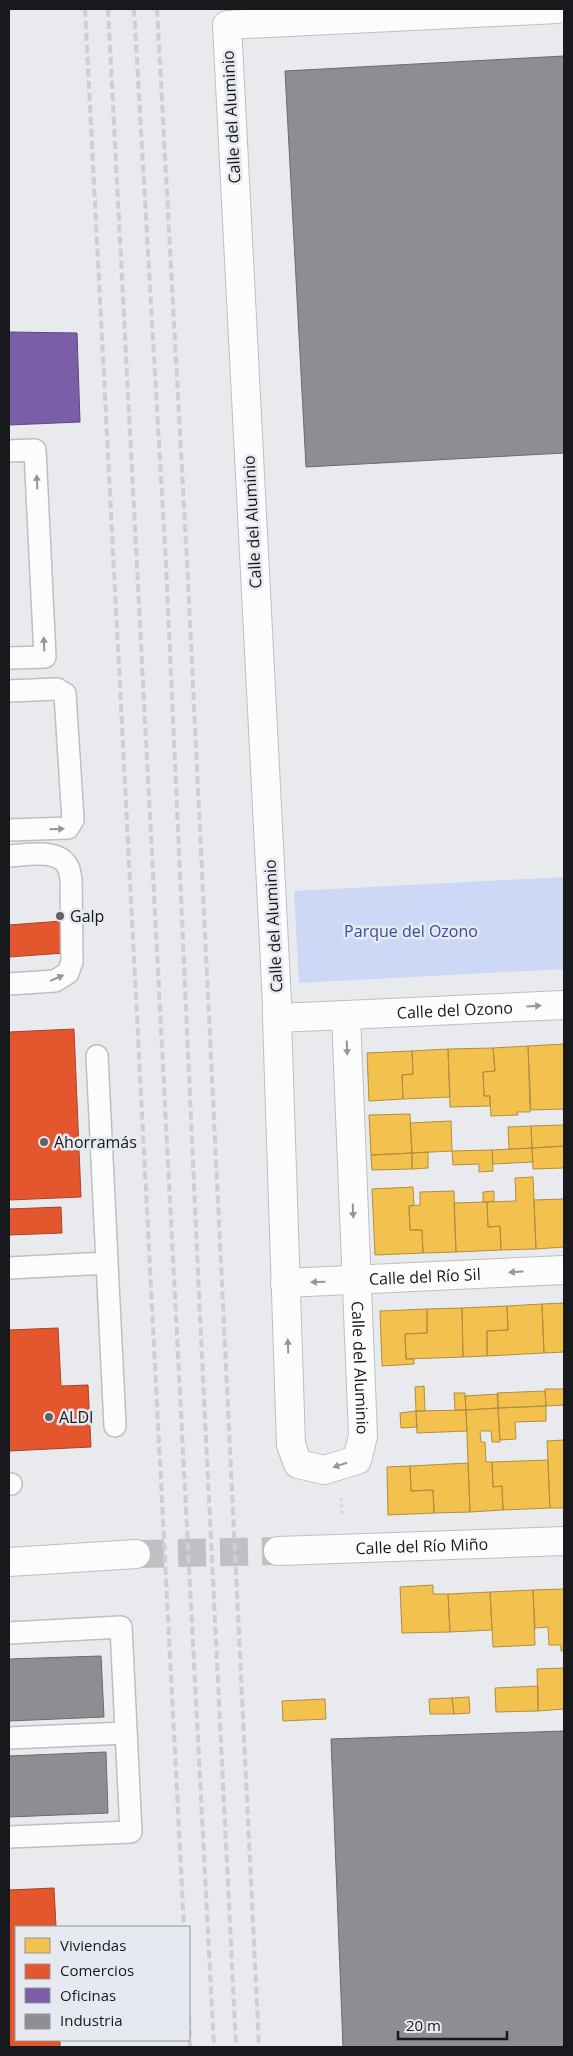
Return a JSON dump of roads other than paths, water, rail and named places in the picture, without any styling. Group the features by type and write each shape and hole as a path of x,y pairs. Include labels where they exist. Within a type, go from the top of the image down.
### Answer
{"street":[{"name":"Calle del Aluminio","path":"346,1016 363,1436 357,1460 324,1470 298,1464 291,1445 277,1018 227,25 557,9"},
{"name":"Calle del Ozono","path":"346,1016 564,1005"},
{"path":"277,1018 346,1016"},
{"name":"Calle del Río Sil","path":"285,1283 564,1270"},
{"name":"Calle del Río Miño","path":"278,1551 564,1541"},
{"path":"9,1562 136,1554"}],"lane":[{"path":"9,451 35,450 45,657 9,658"},
{"path":"9,691 57,689 65,694 73,820 68,828 9,830"},
{"path":"9,856 45,855 59,858 68,866 71,879 72,962 68,973 55,981 9,984"},
{"path":"97,1056 115,1426"},
{"path":"9,1268 107,1263"},
{"path":"9,1633 121,1627 132,1832 9,1836"},
{"path":"9,1738 126,1733"}],"tunnel":[{"path":"136,1554 278,1551"}],"railway":[{"path":"85,9 184,1926"},
{"path":"108,9 214,2047"},
{"path":"134,9 166,564 199,1296 236,2047"},
{"path":"157,9 187,562 259,2047"},
{"path":"190,2041 190,2047"}],"place":[{"name":"Galp","path":"60,916"},
{"name":"Ahorramás","path":"44,1142"},
{"name":"ALDI","path":"49,1417"}],"park label":[{"name":"Parque del Ozono","path":"411,931"}]}
